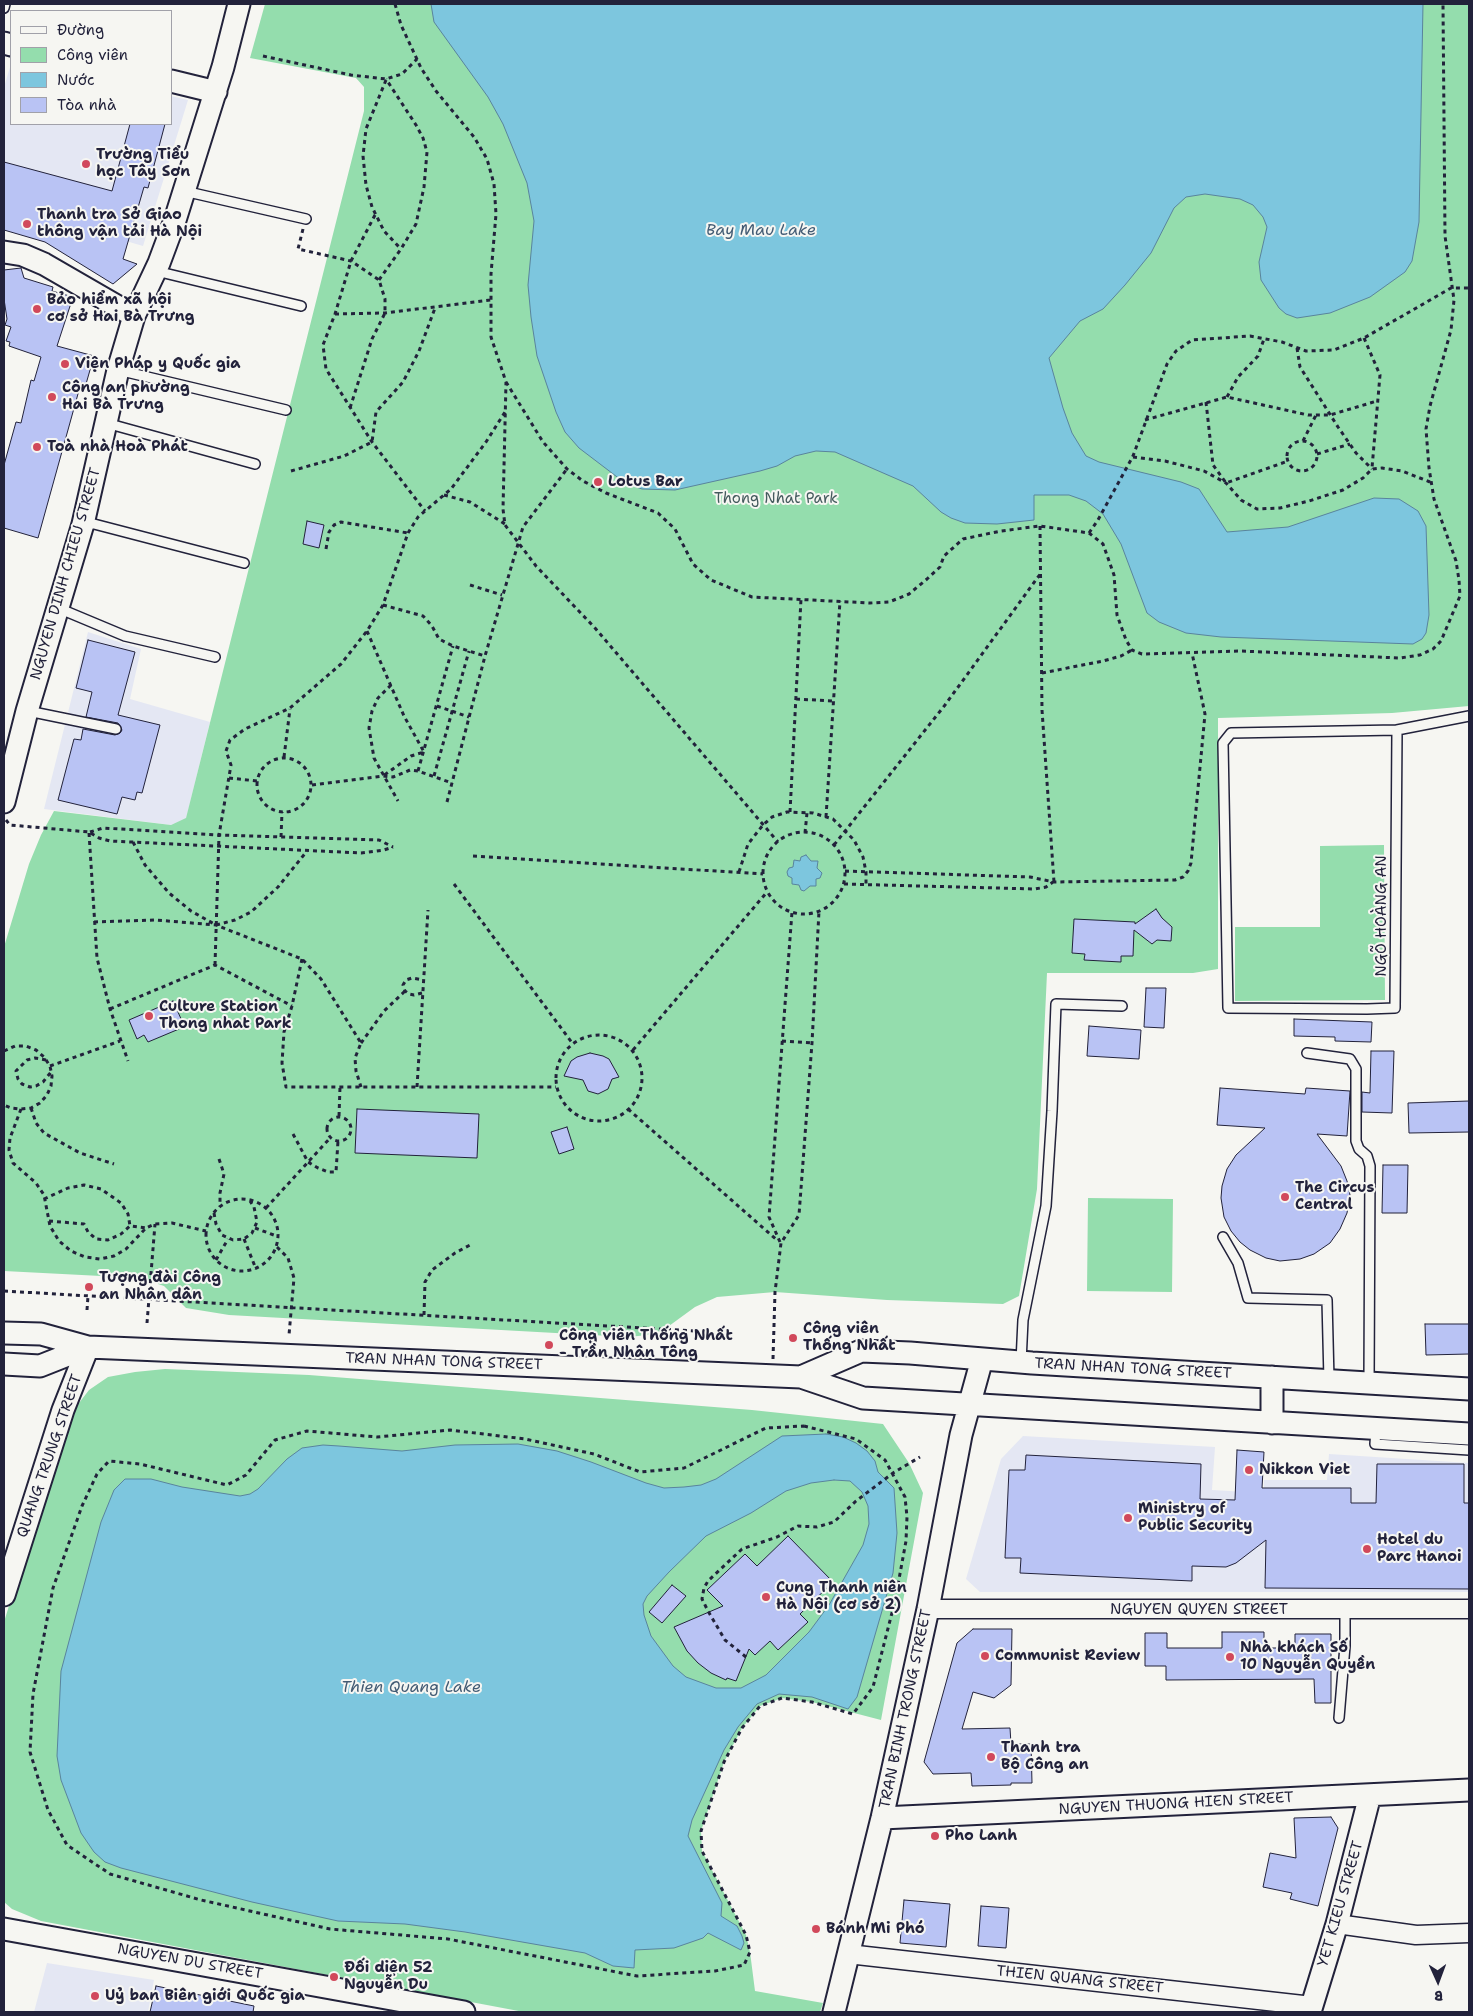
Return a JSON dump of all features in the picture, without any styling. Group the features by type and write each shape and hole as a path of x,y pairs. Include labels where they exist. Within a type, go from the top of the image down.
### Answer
{"street":[{"name":"NGUYEN DINH CHIEU STREET","path":"4,802 27,711 82,524 118,370 134,316 156,271 184,191 216,92 239,4"},
{"path":"172,81 216,92"},
{"path":"4,252 23,255 44,264 134,316"},
{"name":"TRAN NHAN TONG STREET","path":"4,1333 41,1334 88,1347 801,1377 863,1398 1469,1434"},
{"name":"TRAN NHAN TONG STREET","path":"4,1364 40,1366 88,1347"},
{"name":"QUANG TRUNG STREET","path":"4,1595 63,1410 88,1347"},
{"name":"TRAN NHAN TONG STREET","path":"801,1377 861,1351 1469,1389"},
{"name":"TRAN BINH TRONG STREET","path":"834,2012 882,1818 928,1609 961,1434 982,1359"},
{"path":"1272,1377 1272,1423"},
{"name":"NGUYEN QUYEN STREET","path":"928,1609 1469,1609"},
{"name":"NGUYEN THUONG HIEN STREET","path":"882,1818 1469,1790"},
{"name":"YET KIEU STREET","path":"1311,2009 1336,1924 1370,1795"},
{"path":"1336,1924 1416,1935 1469,1933"},
{"name":"NGUYEN DU STREET","path":"8,1926 452,2011"},
{"name":"THIEN QUANG STREET","path":"848,1954 1311,2009"}],"lane":[{"path":"4,8 5,4"},
{"path":"184,191 306,220"},
{"path":"156,271 301,306"},
{"path":"118,370 286,410"},
{"path":"106,423 255,464"},
{"path":"82,524 94,524 244,564"},
{"path":"58,608 125,636 215,657"},
{"path":"27,711 116,729"},
{"path":"1397,730 1469,716"},
{"name":"NGÕ HOÀNG AN","path":"1397,730 1395,1008 1228,1008 1223,744 1230,733 1397,730"},
{"path":"1021,1362 1023,1320 1046,1206 1056,1004 1122,1006"},
{"path":"1307,1053 1350,1059 1356,1069 1356,1141 1358,1150 1367,1156 1370,1166 1369,1382"},
{"path":"1223,1237 1238,1263 1248,1298 1327,1300 1330,1380"},
{"path":"1376,1428 1375,1444 1469,1450"},
{"path":"1339,1718 1345,1646 1345,1610"}],"path":[{"path":"394,4 417,59 436,91 474,137 487,159 494,184 496,214 491,300 491,338 506,382 543,442 567,469 583,481 606,493 658,513 674,529 693,564 710,580 752,597 889,602 909,594 927,579 940,566 944,556 963,539 1001,531 1040,526 1089,532 1103,544 1114,575 1118,614 1126,640 1132,650 1142,654 1242,651 1400,658 1420,655 1433,649 1442,641 1460,596 1460,580 1456,561 1434,499 1426,429 1430,406 1451,330 1454,300 1445,236 1443,4"},
{"path":"263,56 351,75 386,79 402,74 417,59"},
{"path":"386,79 366,129 363,156 366,185 375,215 384,231 401,249"},
{"path":"378,280 401,249 416,224 424,186 427,152 423,138 416,125 386,79"},
{"path":"375,215 351,261 335,314 323,345 326,369 349,409 372,442 425,511"},
{"path":"306,220 298,248 351,261 378,280 385,299 385,313 372,338 349,409"},
{"path":"1089,532 1098,520 1133,456 1167,364 1176,351 1192,340 1250,336 1282,342 1306,351 1334,350 1364,338 1451,288 1469,288"},
{"path":"335,314 385,313 491,300"},
{"path":"372,442 376,412 403,382 419,351 435,308"},
{"path":"1364,338 1380,375 1372,469"},
{"path":"1227,397 1238,377 1258,356 1264,339"},
{"path":"1297,348 1300,366 1330,415 1350,444 1372,469"},
{"path":"505,525 503,509 506,382"},
{"path":"1145,420 1227,397 1308,414 1330,415 1377,401"},
{"path":"1206,402 1214,465 1226,484 1242,500 1257,509 1280,508 1343,490 1363,478 1372,469 1402,470 1431,482"},
{"path":"215,965 219,835 231,765 226,752 230,740 245,729 290,708 341,664 367,631 383,605 408,533 418,517 444,495 474,458 505,412"},
{"path":"1303,441 1316,414"},
{"path":"1298,441 1311,444 1317,454 1315,464 1303,471 1294,468 1288,461 1287,456 1290,447 1298,441"},
{"path":"291,471 344,456 372,442"},
{"path":"1317,454 1350,444"},
{"path":"1133,456 1165,461 1204,471 1226,484"},
{"path":"1226,484 1288,461"},
{"path":"447,802 485,656 523,527 567,469"},
{"path":"444,495 470,502 505,525 536,566 595,628 778,842"},
{"path":"326,549 329,532 334,525 341,522 408,533"},
{"path":"1040,526 1042,710 1054,882"},
{"path":"834,845 945,705 1041,573"},
{"path":"470,585 502,595"},
{"path":"790,812 801,599"},
{"path":"826,817 840,601"},
{"path":"383,605 423,616 432,626 439,639 453,646 485,656"},
{"path":"367,631 404,716 424,752"},
{"path":"418,771 453,646"},
{"path":"1042,673 1103,661 1121,656 1132,650"},
{"path":"434,776 469,651"},
{"path":"845,871 1030,877 1054,882 1175,880 1183,877 1191,863 1205,714 1192,652"},
{"path":"391,685 378,698 372,711 369,728 374,758 398,801"},
{"path":"796,699 833,701"},
{"path":"437,706 469,717"},
{"path":"284,757 290,708"},
{"path":"383,776 411,756 424,752"},
{"path":"284,757 292,758 307,768 312,785 306,802 291,811 282,812 266,805 257,790 257,782 259,774 269,762 284,757"},
{"path":"312,785 383,776 393,777 410,770 452,783"},
{"path":"229,778 257,782"},
{"path":"281,837 282,812"},
{"path":"739,872 748,844 762,825 772,817 790,812 807,813 833,820 846,830 863,856 866,885"},
{"path":"805,833 807,813"},
{"path":"4,818 10,825 89,832 103,828 219,835 378,840 393,847 362,854 219,847 110,840 99,838 89,832"},
{"path":"89,832 98,958 110,1009 128,1061"},
{"path":"805,833 816,834 834,845 843,862 845,871 844,884 838,896 830,905 819,911 806,914 782,908 774,901 767,892 763,874 764,862 778,842 791,835 805,833"},
{"path":"133,842 145,865 169,893 191,911 216,925 302,958 321,979 362,1043"},
{"path":"94,922 156,920 216,925 235,920 251,912 278,887 308,851"},
{"path":"473,856 763,874"},
{"path":"844,884 1035,889 1046,887 1054,882"},
{"path":"454,884 573,1044"},
{"path":"633,1050 767,892"},
{"path":"417,1088 428,910"},
{"path":"772,1376 775,1292 781,1243 799,1215 812,1043 819,911"},
{"path":"781,1243 769,1217 792,912"},
{"path":"302,958 292,1006 284,1032 282,1063 286,1087 556,1087"},
{"path":"110,1009 215,965"},
{"path":"215,965 292,1006"},
{"path":"422,993 409,994 403,985 406,980 412,978 423,980"},
{"path":"361,1087 356,1071 355,1058 362,1043 384,1011 405,990"},
{"path":"594,1035 608,1035 622,1040 633,1050 640,1062 643,1076 641,1090 628,1110 612,1119 597,1121 584,1118 571,1111 562,1100 556,1087 556,1072 560,1059 573,1044 580,1039 594,1035"},
{"path":"50,1066 120,1040"},
{"path":"782,1041 812,1043"},
{"path":"4,1051 15,1046 26,1046 36,1050 46,1060 51,1072 51,1086 47,1095 40,1103 31,1108 21,1110 4,1105"},
{"path":"46,1060 35,1058 26,1060 16,1071 18,1079 22,1084 30,1087 36,1086 43,1082 51,1072"},
{"path":"339,1116 340,1087"},
{"path":"31,1108 36,1122 44,1133 80,1153 114,1164"},
{"path":"21,1110 10,1138 9,1150 13,1163 36,1183 44,1199 50,1226 59,1241 71,1251 85,1257 100,1259 114,1256 126,1249 146,1228 155,1224 172,1223 206,1231"},
{"path":"628,1110 781,1243"},
{"path":"339,1116 346,1119 352,1129 349,1136 338,1141 331,1137 327,1126 331,1119 339,1116"},
{"path":"293,1134 308,1162 318,1168 336,1172 338,1141"},
{"path":"266,1208 331,1137"},
{"path":"219,1159 224,1174 220,1194 220,1207"},
{"path":"44,1199 68,1188 84,1185 101,1189 121,1203 128,1214 130,1226"},
{"path":"235,1200 249,1200 258,1202 266,1208 278,1226 279,1236 277,1247 265,1264 256,1269 245,1271 234,1270 216,1260 210,1251 206,1231 214,1213 220,1207 235,1200"},
{"path":"214,1213 218,1230 228,1239 244,1239 255,1228 256,1216 254,1207 249,1200"},
{"path":"49,1221 84,1224 88,1232 96,1239 108,1240 121,1234 130,1226 146,1228"},
{"path":"147,1323 155,1224"},
{"path":"255,1228 279,1236"},
{"path":"216,1260 228,1239"},
{"path":"244,1239 256,1269"},
{"path":"424,1315 426,1282 432,1270 472,1244"},
{"path":"277,1247 288,1258 294,1278 289,1335"},
{"path":"4,1291 695,1331"},
{"path":"87,1310 88,1296"},
{"path":"804,1426 856,1439 885,1460 893,1473 905,1497 907,1517 906,1541 895,1601 874,1687 854,1714 812,1702 782,1698 760,1706 742,1728 724,1762 707,1811 701,1831 702,1851 746,1936 750,1952 744,1966 715,1971 637,1976 448,1939 330,1928 210,1902 110,1874 67,1845 48,1810 30,1752 33,1694 53,1588 82,1506 97,1474 110,1461 140,1464 227,1485 246,1475 275,1440 307,1431 377,1437 450,1430 525,1439 594,1454 640,1472 684,1468 766,1428 804,1426"},
{"path":"746,1657 725,1640 702,1599 704,1588 708,1581 742,1549 777,1537 798,1526 817,1527 834,1522 856,1501 893,1473 920,1458"}],"shaded area":[{"name":"Trường Tiểu học Tây Sơn","path":"10,67 10,125 172,125 172,96 188,100 143,246 4,205 4,87"},
{"path":"88,632 141,649 130,699 210,722 186,819 171,825 44,809"},
{"path":"1023,1436 1215,1447 1212,1490 1264,1493 1264,1480 1327,1480 1329,1454 1469,1463 1469,1592 980,1592 966,1579 1001,1459"},
{"name":"Uỷ ban Biên giới Quốc gia","path":"47,1963 154,1980 148,2012 34,2012"}],"green space":[{"name":"Thong Nhat Park","path":"265,4 1469,4 1469,706 1392,713 1218,718 1218,969 1193,973 1047,973 1037,1189 1019,1296 1003,1304 887,1300 775,1292 717,1297 695,1307 658,1334 628,1337 229,1315 186,1308 164,1286 140,1278 4,1271 4,947 29,864 41,835 54,811 171,825 186,818 364,111 364,87 356,78 250,58"},
{"path":"1384,845 1385,1000 1235,1001 1235,927 1320,927 1320,846"},
{"path":"1088,1198 1173,1199 1172,1292 1087,1291"},
{"name":"Thien Quang Lake","path":"165,1369 309,1375 752,1410 883,1424 909,1463 923,1493 881,1720 812,1702 782,1698 760,1706 742,1728 724,1762 701,1831 702,1851 746,1935 755,1991 823,2003 820,2012 524,2012 41,1921 12,1909 4,1902 4,1622 69,1416 89,1390 108,1377"}],"water":[{"name":"Bay Mau Lake","path":"431,4 1423,4 1419,222 1412,261 1405,272 1370,297 1330,313 1297,318 1286,314 1279,308 1261,280 1259,262 1267,227 1263,217 1253,205 1240,199 1205,194 1186,197 1174,208 1151,253 1125,285 1103,309 1080,321 1049,358 1072,433 1086,456 1099,462 1181,482 1199,489 1227,532 1288,527 1374,498 1399,499 1418,511 1426,526 1429,615 1426,633 1422,639 1413,644 1221,637 1186,633 1159,622 1147,613 1121,544 1103,514 1086,501 1069,495 1034,495 1034,520 997,524 965,523 941,512 913,486 835,452 816,451 795,456 777,466 760,471 675,490 642,489 625,483 579,448 565,432 556,412 537,356 531,317 528,285 534,221 527,183 503,124 488,97 434,22"},
{"path":"806,855 811,861 818,861 817,868 822,873 820,878 816,879 816,886 810,886 804,891 801,890 799,885 792,884 792,878 788,876 787,872 789,868 793,867 794,860 800,861 801,857"},
{"name":"Thien Quang Lake","path":"826,1434 843,1437 867,1451 875,1461 878,1472 894,1488 897,1533 893,1573 857,1697 848,1709 812,1697 779,1694 757,1704 738,1727 724,1750 692,1820 688,1836 722,1903 721,1916 737,1926 742,1936 744,1943 741,1950 708,1933 703,1938 674,1948 635,1950 634,1968 613,1966 585,1953 465,1932 405,1924 338,1921 252,1902 121,1868 105,1862 94,1852 81,1833 61,1780 57,1756 61,1671 101,1522 114,1490 125,1479 151,1479 182,1487 240,1496 250,1494 258,1489 287,1459 302,1448 323,1445 402,1451 455,1445 518,1444 557,1451 664,1488 684,1487 701,1485 716,1479 782,1436","holes":["834,1480 850,1481 862,1492 868,1506 869,1524 863,1545 829,1605 809,1632 766,1675 741,1688 716,1688 686,1677 673,1666 651,1636 644,1615 643,1604 647,1596 669,1572 706,1536 751,1513 786,1491 811,1483"]}],"building":[{"path":"130,125 165,125 148,188 144,187 123,259 137,264 113,284 45,242 4,230 4,162 112,191"},
{"path":"21,268 24,278 53,287 52,291 73,297 57,346 94,356 86,384 81,383 38,538 4,528 4,465 16,422 21,423 31,380 34,381 41,357 9,346 10,342 6,341 11,327 5,325 7,319 4,299 4,270"},
{"path":"307,521 324,525 319,548 303,544"},
{"path":"88,640 135,652 118,715 160,725 142,793 137,792 135,800 122,797 117,814 58,800 74,739 81,740 83,729 115,735 122,730 118,723 86,717 92,692 76,688"},
{"path":"1156,909 1172,927 1171,941 1157,940 1152,944 1134,930 1133,956 1121,956 1121,962 1084,960 1085,954 1072,953 1074,919 1135,922 1135,924"},
{"path":"1146,988 1166,988 1164,1028 1144,1027"},
{"path":"173,1001 182,1021 177,1024 179,1029 148,1042 144,1035 137,1039 129,1020"},
{"path":"1294,1019 1372,1022 1371,1042 1335,1041 1335,1037 1294,1036"},
{"path":"1089,1026 1141,1030 1139,1059 1087,1056"},
{"path":"1371,1051 1394,1051 1392,1113 1362,1112 1362,1092 1370,1093"},
{"path":"590,1053 609,1059 619,1077 612,1079 608,1089 598,1094 588,1091 583,1080 564,1076 571,1061"},
{"name":"The Circus Central","path":"1220,1088 1305,1094 1306,1088 1350,1091 1347,1136 1317,1134 1341,1166 1347,1181 1350,1195 1347,1213 1340,1229 1330,1243 1314,1254 1300,1259 1280,1261 1266,1258 1250,1250 1231,1231 1224,1217 1221,1198 1227,1169 1236,1155 1265,1128 1217,1125"},
{"path":"1469,1101 1469,1132 1409,1133 1408,1103"},
{"path":"357,1109 479,1114 477,1158 355,1153"},
{"path":"567,1127 574,1149 559,1154 551,1132"},
{"path":"1383,1165 1408,1165 1407,1213 1382,1213"},
{"path":"1425,1324 1469,1324 1469,1354 1426,1355"},
{"path":"1237,1450 1264,1452 1262,1488 1351,1488 1351,1503 1376,1503 1377,1464 1464,1464 1464,1503 1469,1503 1469,1589 1265,1588 1266,1540 1236,1563 1226,1567 1192,1566 1192,1581 1020,1573 1021,1558 1005,1558 1009,1470 1025,1470 1026,1455 1201,1464 1200,1499 1235,1500"},
{"name":"Cung Thanh niên Hà Nội (cơ sở 2)","path":"788,1536 833,1582 800,1614 808,1622 778,1650 770,1641 755,1655 749,1649 736,1681 727,1678 726,1680 711,1673 687,1651 674,1627 723,1606 707,1590 745,1554 757,1566"},
{"path":"672,1585 686,1596 662,1623 649,1612"},
{"path":"973,1629 1012,1629 1011,1685 994,1698 973,1692 962,1729 1010,1728 1011,1744 1031,1744 1032,1783 972,1786 971,1773 933,1774 924,1762 957,1643"},
{"name":"Nhà khách Số 10 Nguyễn Quyền","path":"1222,1632 1264,1632 1264,1648 1295,1648 1295,1634 1331,1634 1331,1703 1315,1703 1314,1679 1166,1680 1166,1666 1145,1666 1145,1633 1167,1633 1167,1648 1222,1648"},
{"path":"1331,1817 1338,1828 1318,1906 1290,1899 1292,1893 1263,1887 1270,1853 1296,1858 1294,1818"},
{"path":"904,1900 950,1904 946,1947 900,1943"},
{"path":"981,1906 1009,1908 1006,1948 978,1946"},
{"path":"156,1986 254,2006 253,2012 150,2012"}],"place":[{"name":"Trường Tiểu học Tây Sơn","path":"86,164"},
{"name":"Thanh tra Sở Giao thông vận tải Hà Nội","path":"27,224"},
{"name":"Bảo hiểm xã hội cơ sở Hai Bà Trưng","path":"37,309"},
{"name":"Viện Pháp y Quốc gia","path":"65,364"},
{"name":"Công an phường Hai Bà Trưng","path":"52,397"},
{"name":"Toà nhà Hoà Phát","path":"37,447"},
{"name":"Lotus Bar","path":"598,482"},
{"name":"Culture Station Thong nhat Park","path":"149,1016"},
{"name":"The Circus Central","path":"1285,1197"},
{"name":"Tượng đài Công an Nhân dân","path":"89,1287"},
{"name":"Công viên Thống Nhất","path":"793,1338"},
{"name":"Công viên Thống Nhất - Trần Nhân Tông","path":"549,1345"},
{"name":"Nikkon Viet","path":"1249,1470"},
{"name":"Ministry of Public Security","path":"1128,1518"},
{"name":"Hotel du Parc Hanoi","path":"1367,1549"},
{"name":"Cung Thanh niên Hà Nội (cơ sở 2)","path":"766,1597"},
{"name":"Communist Review","path":"985,1656"},
{"name":"Nhà khách Số 10 Nguyễn Quyền","path":"1230,1657"},
{"name":"Thanh tra Bộ Công an","path":"991,1757"},
{"name":"Pho Lanh","path":"935,1836"},
{"name":"Bánh Mi Phó","path":"816,1929"},
{"name":"Đối diện 52 Nguyễn Du","path":"334,1977"},
{"name":"Uỷ ban Biên giới Quốc gia","path":"95,1996"}]}
